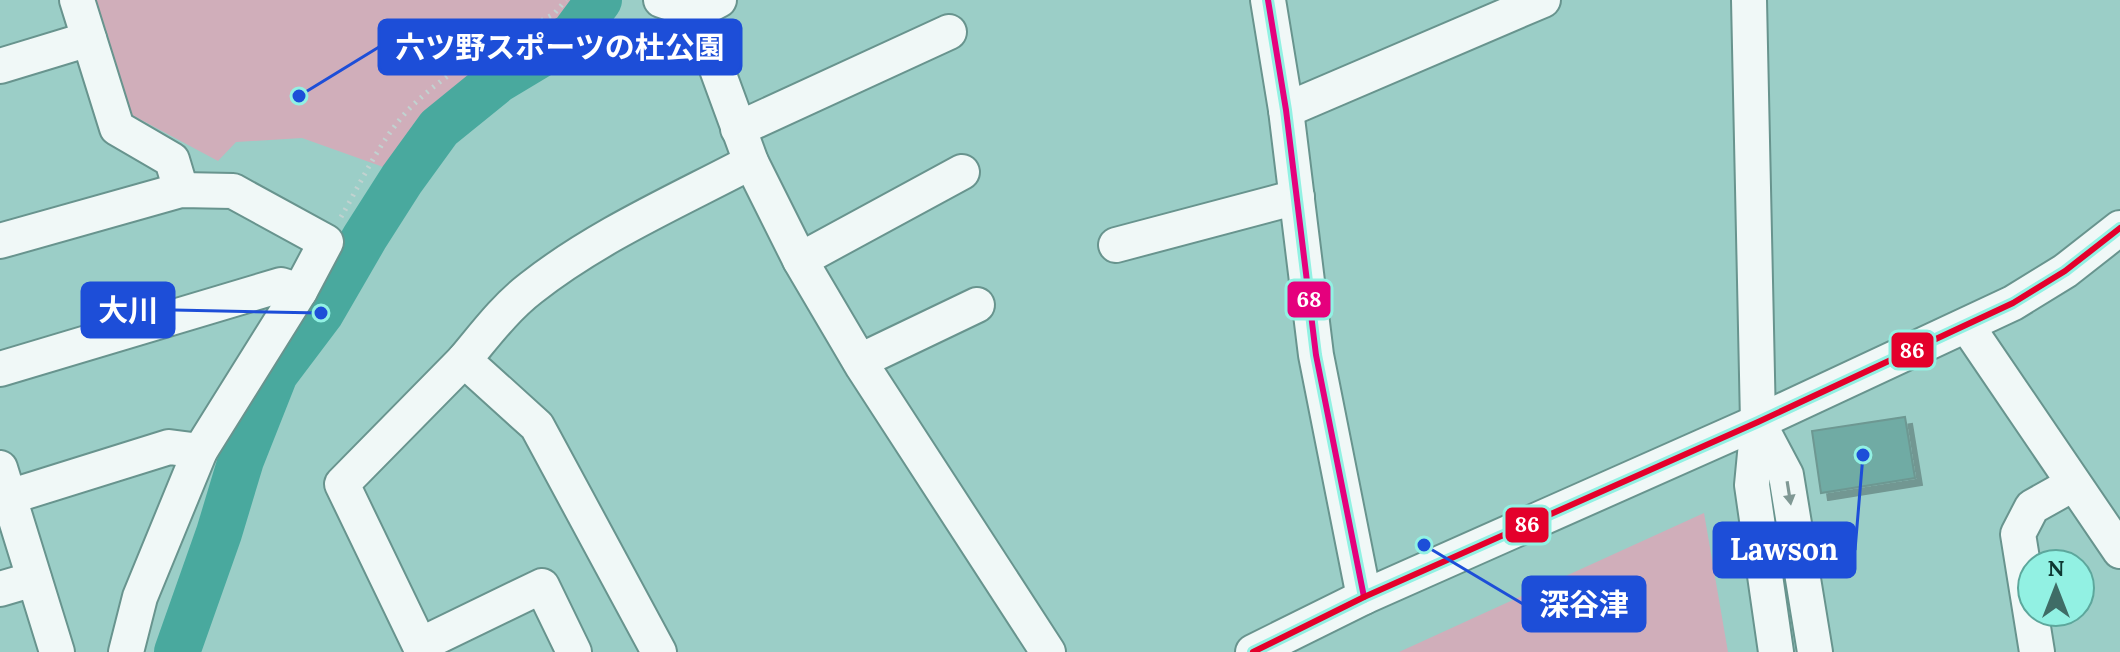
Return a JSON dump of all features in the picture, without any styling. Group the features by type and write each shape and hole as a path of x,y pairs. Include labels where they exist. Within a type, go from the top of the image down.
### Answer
{"street":[{"path":"77,0 117,128 172,160 181,190"},
{"path":"661,0 707,6 738,129 800,260 860,361 1048,652"},
{"path":"1268,0 1286,110 1316,355 1364,597"},
{"path":"1286,110 1543,0"},
{"path":"1749,0 1758,422 1752,485 1776,652"},
{"path":"738,129 949,32"},
{"path":"0,66 89,39"},
{"path":"574,652 542,586 422,648 342,484 464,360 502,314 532,287 611,236 751,162"},
{"path":"800,260 962,172"},
{"path":"0,241 181,190 233,191 326,242 300,291 200,451 140,597 126,652"},
{"path":"1116,245 1297,197"},
{"path":"1253,652 1364,597 1967,326 2013,303 2065,271 2120,228"},
{"path":"0,369 281,285 300,291"},
{"path":"860,361 977,305"},
{"path":"1967,326 2120,551"},
{"path":"464,360 537,426 659,652"},
{"path":"1758,422 1786,475 1815,652"},
{"path":"57,652 4,482 169,447 200,451"},
{"path":"2037,652 2018,534 2032,507 2073,484"},
{"path":"0,589 34,579"}],"path":[{"path":"326,242 385,142 409,109 453,72 554,14 566,0"}],"shaded area":[{"path":"94,0 592,0 569,31 495,77 436,127 400,173 302,138 236,142 218,161 132,115"},
{"path":"1704,513 1728,652 1399,652"}],"building":[{"path":"1905,417 1915,478 1821,493 1812,431"}],"waterway":[{"path":"177,652 241,460 275,374 321,313 365,237 439,128 498,80 573,35 599,0"}],"transit line":[{"name":"68","path":"1268,0 1286,110 1316,355 1364,597"},
{"name":"86","path":"1253,652 1364,597 1758,422 2013,303 2065,271 2120,228"}],"place":[{"name":"六ツ野スポーツの杜公園","path":"299,96"},
{"name":"大川","path":"321,313"},
{"name":"Lawson","path":"1863,455"},
{"name":"深谷津","path":"1424,545"}]}
